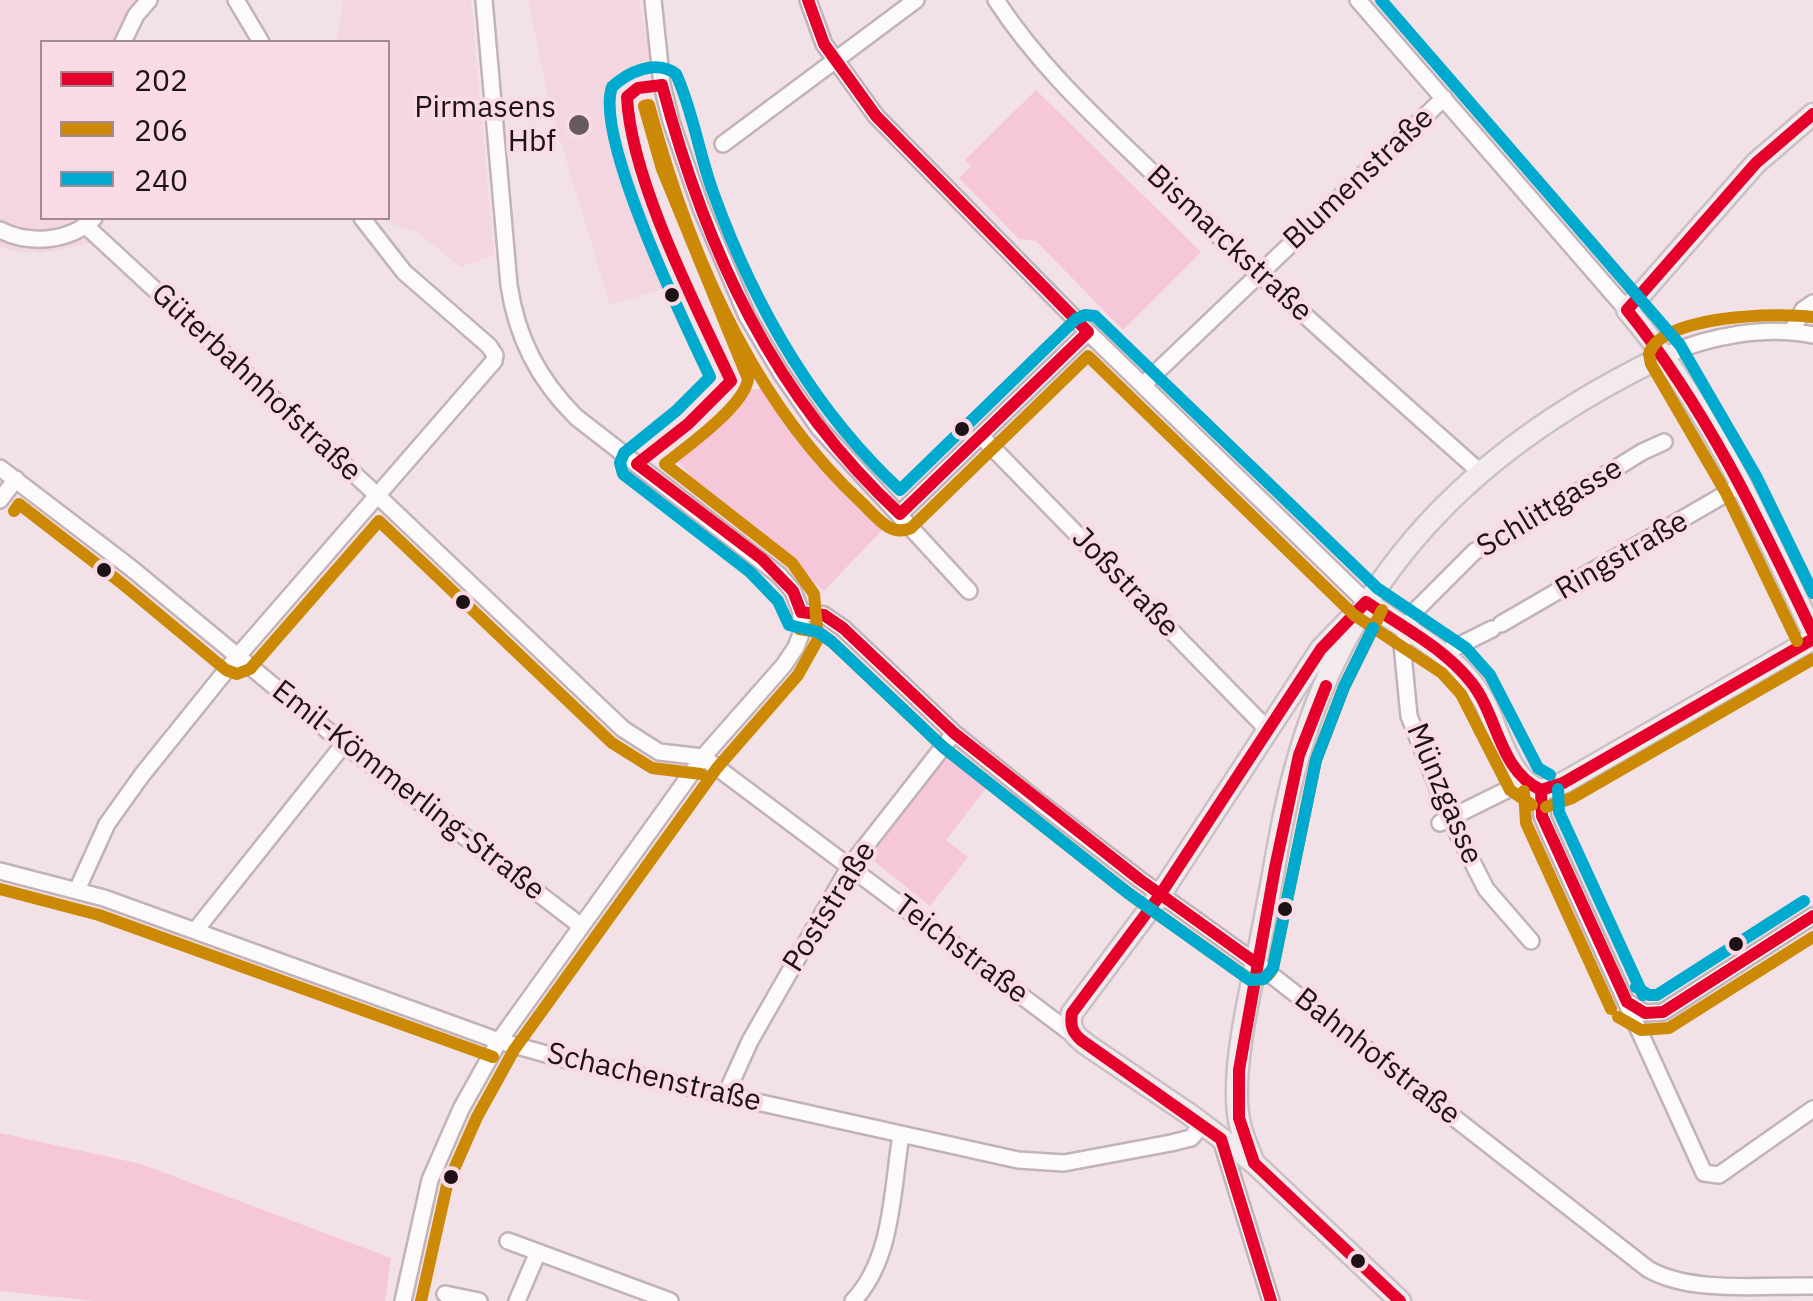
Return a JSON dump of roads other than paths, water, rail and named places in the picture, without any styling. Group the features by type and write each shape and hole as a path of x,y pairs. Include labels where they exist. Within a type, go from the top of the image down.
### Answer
{"main road":[{"path":"1366,602 1444,653 1474,684 1533,786 1563,783 1813,636 1741,486 1666,355 1627,310 1756,163 1813,114"},
{"path":"1074,1036 1069,1023 1072,1013 1160,895 1321,649 1366,602 1438,511 1479,471 1566,408 1666,355"},
{"path":"1254,1163 1237,1100 1256,963 1298,755 1328,680 1366,602"},
{"name":"Teichstraße","path":"1074,1036 1254,1163 1400,1301"},
{"path":"1196,1119 1217,1116 1237,1100"}],"street":[{"path":"124,40 136,15 149,0"},
{"path":"236,0 260,40"},
{"path":"403,1301 430,1180 499,1040 703,757 784,666 800,634 801,612 793,591 779,575 576,418 534,366 513,309 484,0"},
{"path":"653,0 662,85 671,121 747,316 780,373 819,428 969,592"},
{"path":"808,0 824,44 876,116 1088,332 1366,602"},
{"path":"723,144 916,0"},
{"name":"Bismarckstraße","path":"996,0 1067,90 1258,275 1479,471"},
{"path":"1358,0 1627,310"},
{"name":"Blumenstraße","path":"1144,384 1444,98"},
{"path":"77,890 107,824 236,657 491,369 495,355 489,346 404,272 364,220"},
{"path":"0,230 37,240 90,222"},
{"name":"Güterbahnhofstraße","path":"90,222 623,729 659,752 703,757"},
{"path":"1792,331 1803,310 1813,303"},
{"path":"900,514 1088,332"},
{"path":"1666,355 1759,332 1813,335"},
{"name":"Joßstraße","path":"982,437 1268,729"},
{"name":"Schlittgasse","path":"1406,630 1416,610 1474,551 1510,534 1659,445"},
{"name":"Emil-Kömmerling-Straße","path":"0,468 131,568 344,744 581,926"},
{"path":"0,500 16,478"},
{"name":"Ringstraße","path":"1444,653 1741,486"},
{"name":"Bahnhofstraße","path":"801,612 824,615 843,628 954,734 1160,895 1256,963 1648,1269 1667,1278 1697,1284 1813,1286"},
{"name":"Münzgasse","path":"1406,630 1402,644 1409,716 1446,821 1486,889 1531,941"},
{"name":"Poststraße","path":"726,1094 750,1041 850,866 954,734"},
{"path":"195,930 344,744"},
{"name":"Teichstraße","path":"703,757 1074,1036"},
{"path":"1446,821 1533,786 1542,816 1704,1173 1719,1175 1813,1109"},
{"name":"Schachenstraße","path":"0,871 77,890 499,1040 568,1060 1018,1160 1049,1164 1171,1144 1191,1138 1196,1119"},
{"path":"1627,1002 1645,1012 1664,1012 1813,916"},
{"path":"853,1301 870,1279 881,1253 901,1135"},
{"path":"1221,1139 1271,1301"},
{"path":"508,1242 670,1301"},
{"path":"517,1301 538,1252"},
{"path":"445,1294 479,1301"}],"place":[{"name":"Pirmasens Hbf","path":"579,125"}]}
